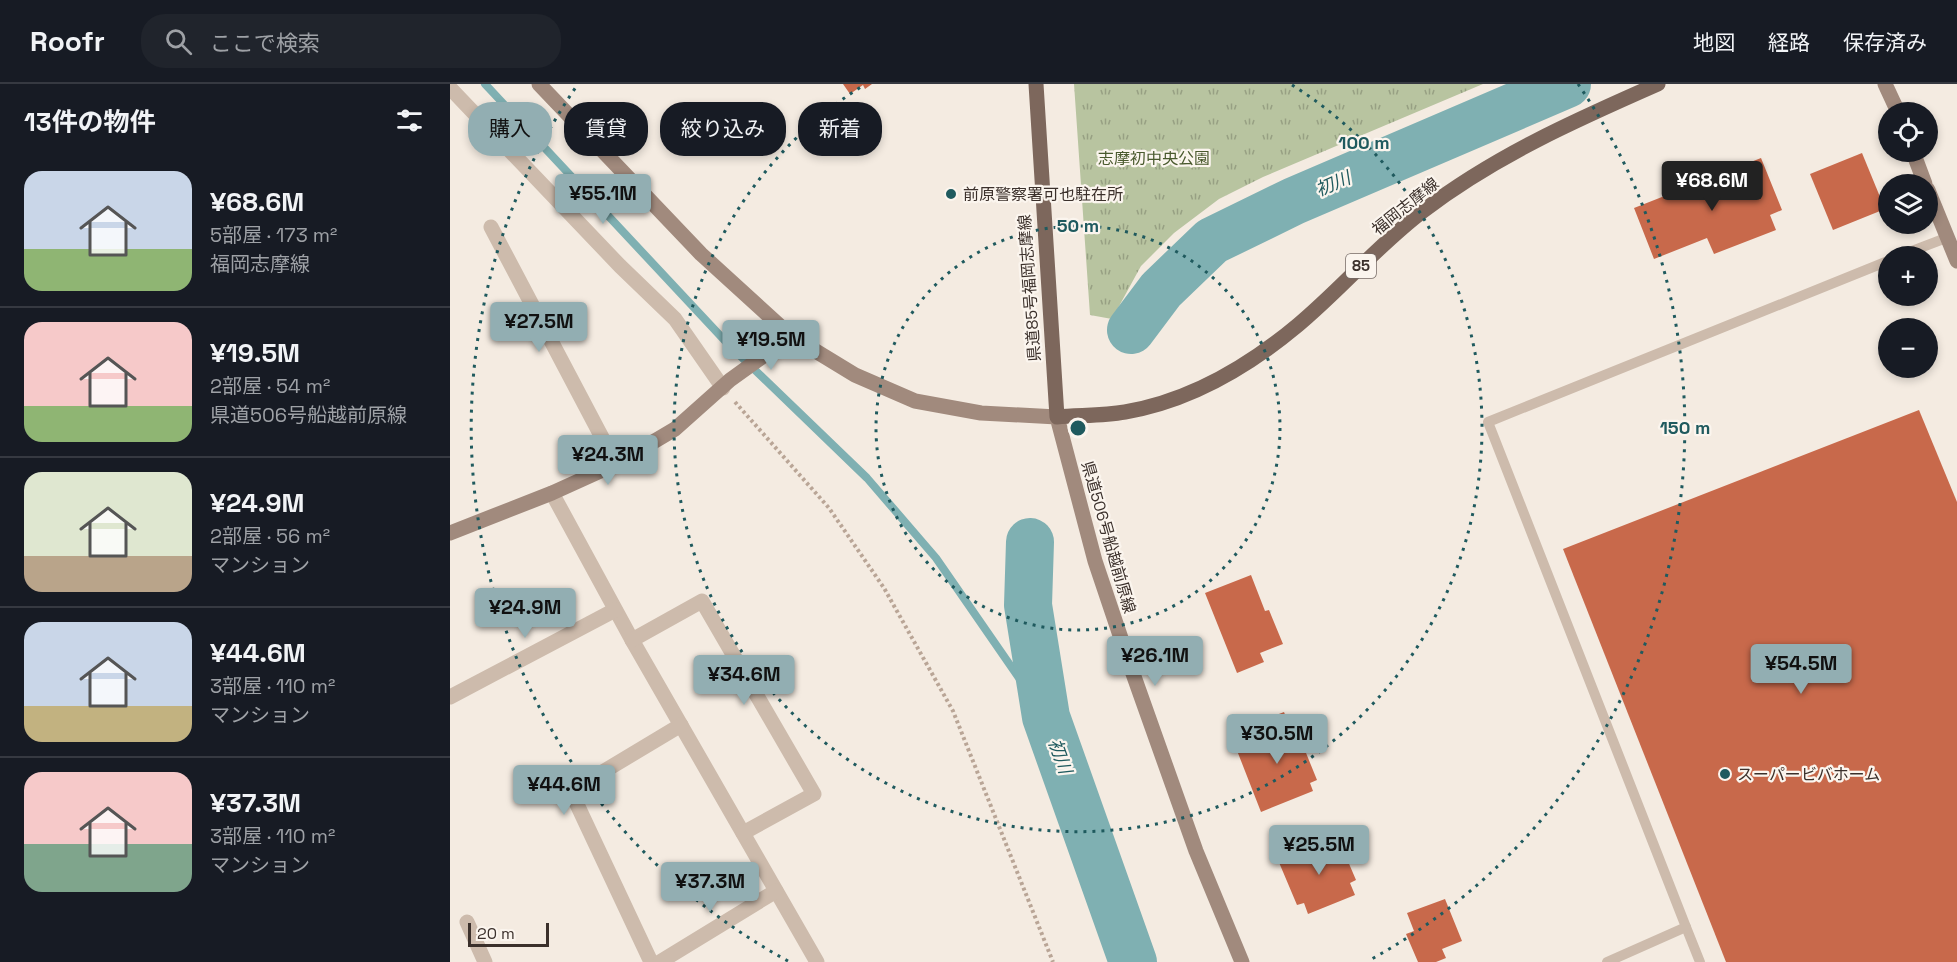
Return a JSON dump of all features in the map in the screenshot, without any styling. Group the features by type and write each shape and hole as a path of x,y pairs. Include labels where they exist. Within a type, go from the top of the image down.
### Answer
{"main road":[{"path":"538,84 701,254 791,336 855,375 915,401 981,413 1057,417"},
{"name":"県道85号福岡志摩線","path":"1036,84 1057,417"},
{"name":"福岡志摩線","path":"1057,417 1137,409 1192,393 1252,360 1299,324 1421,212 1480,171 1552,131 1658,84"},
{"path":"1885,84 1893,102"},
{"path":"1938,217 1957,261"},
{"path":"450,533 552,494 616,464 675,429 726,384 791,336"},
{"name":"県道506号船越前原線","path":"1057,417 1095,561 1131,668 1196,850 1242,962"}],"street":[{"path":"450,88 620,266 675,318 726,384"},
{"path":"491,227 616,464"},
{"path":"552,494 615,610 817,962"},
{"path":"632,640 702,601 814,794 743,833"},
{"path":"450,697 615,610"},
{"path":"651,962 574,798 576,788 681,725"},
{"path":"660,962 776,891"},
{"path":"466,922 485,962"}],"lane":[{"path":"1925,246 1946,238"},
{"path":"1700,962 1488,422 1878,265"},
{"path":"1606,962 1686,927"}],"path":[{"path":"726,384 829,508 884,588 953,711 1053,962"}],"green space":[{"name":"志摩初中央公園","path":"1074,84 1483,84 1263,177 1219,199 1174,233 1141,266 1112,319 1090,315"}],"building":[{"path":"843,84 872,84 865,89 863,85 850,94"},
{"path":"1862,153 1878,192 1878,212 1833,230 1810,174"},
{"path":"1761,158 1782,210 1770,215 1776,230 1714,254 1707,238 1654,259 1634,208"},
{"path":"1919,410 1957,502 1957,962 1726,962 1563,549"},
{"path":"1251,575 1265,611 1269,610 1283,644 1260,653 1264,662 1237,673 1205,593"},
{"path":"1284,712 1299,751 1304,748 1317,780 1310,783 1313,791 1261,812 1236,748 1265,737 1259,722"},
{"path":"1333,838 1337,847 1341,845 1356,880 1350,883 1355,895 1308,914 1304,903 1297,905 1278,860"},
{"path":"1445,899 1462,941 1442,949 1446,958 1436,962 1418,962 1406,934 1414,931 1407,913"}],"waterway":[{"path":"485,84 728,344 867,478 936,558 1046,717"},
{"name":"初川","path":"1131,330 1161,290 1212,241 1294,201 1567,84"},
{"name":"初川","path":"1030,542 1028,605 1046,717 1133,962"}],"place":[{"name":"前原警察署可也駐在所","path":"951,194"},
{"name":"スーパービバホーム","path":"1725,774"}]}
